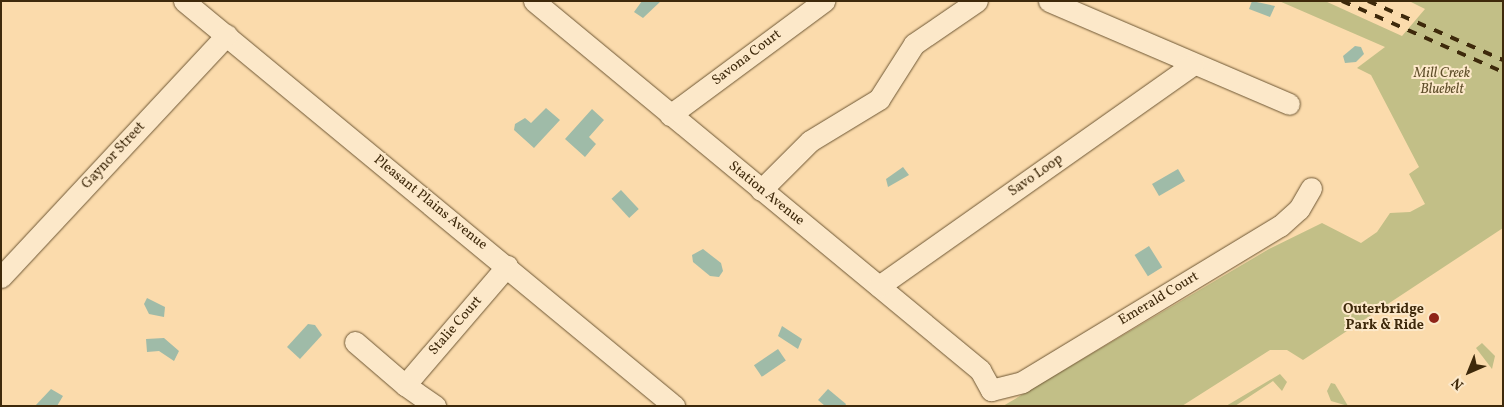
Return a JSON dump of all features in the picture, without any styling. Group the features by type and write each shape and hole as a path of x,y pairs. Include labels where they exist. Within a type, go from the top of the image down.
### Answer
{"street":[{"name":"Pleasant Plains Avenue","path":"184,1 507,266 674,406"},
{"name":"Station Avenue","path":"534,1 980,370 987,398"},
{"name":"Savona Court","path":"670,115 824,1"},
{"path":"761,190 810,140 879,99 914,44 977,1"},
{"path":"1049,1 1192,65 1289,104"},
{"name":"Gaynor Street","path":"1,277 227,35"},
{"name":"Savo Loop","path":"879,286 1192,65"},
{"name":"Emerald Court","path":"987,398 1022,382 1280,226 1299,209 1311,188"},
{"name":"Stalie Court","path":"405,385 507,266"},
{"path":"354,342 405,385 435,406"}],"green space":[{"name":"Mill Creek Bluebelt","path":"1279,1 1325,1 1402,36 1425,9 1409,1 1503,1 1503,228 1303,360 1287,350 1270,350 1182,406 1003,406 1269,249 1322,223 1361,243 1377,232 1390,213 1410,212 1425,204 1409,174 1419,167 1371,75 1357,68 1385,47"},
{"path":"1482,343 1495,356 1492,369 1476,348"},
{"path":"1280,374 1287,382 1282,391 1273,381 1235,406 1226,406"},
{"path":"1331,383 1335,384 1348,406 1331,401 1327,391"}],"shaded area":[{"path":"642,1 661,1 643,18 634,12"},
{"path":"1252,1 1275,6 1270,17 1249,9"},
{"path":"1355,46 1361,47 1364,54 1356,62 1345,63 1343,56"},
{"path":"546,108 560,120 534,148 514,130 515,124 525,118 531,123"},
{"path":"592,109 604,120 589,137 596,144 585,157 565,139"},
{"path":"903,167 909,175 888,187 886,179"},
{"path":"1178,169 1185,181 1159,196 1152,184"},
{"path":"621,190 639,209 629,218 611,199"},
{"path":"1149,246 1162,267 1148,276 1135,255"},
{"path":"703,249 721,263 723,271 719,277 710,276 693,262 692,255"},
{"path":"147,298 165,307 164,317 149,314 144,304"},
{"path":"308,324 315,325 322,335 300,359 287,347"},
{"path":"782,326 802,339 798,349 778,336"},
{"path":"164,338 179,351 174,361 159,351 147,352 146,339"},
{"path":"778,349 786,361 762,377 754,365"},
{"path":"51,389 63,396 57,406 35,406"},
{"path":"828,389 846,404 845,406 825,406 818,400"}],"railway":[{"path":"1342,1 1503,72"},
{"path":"1368,1 1503,60"}],"place":[{"name":"Outerbridge Park & Ride","path":"1434,318"}]}
